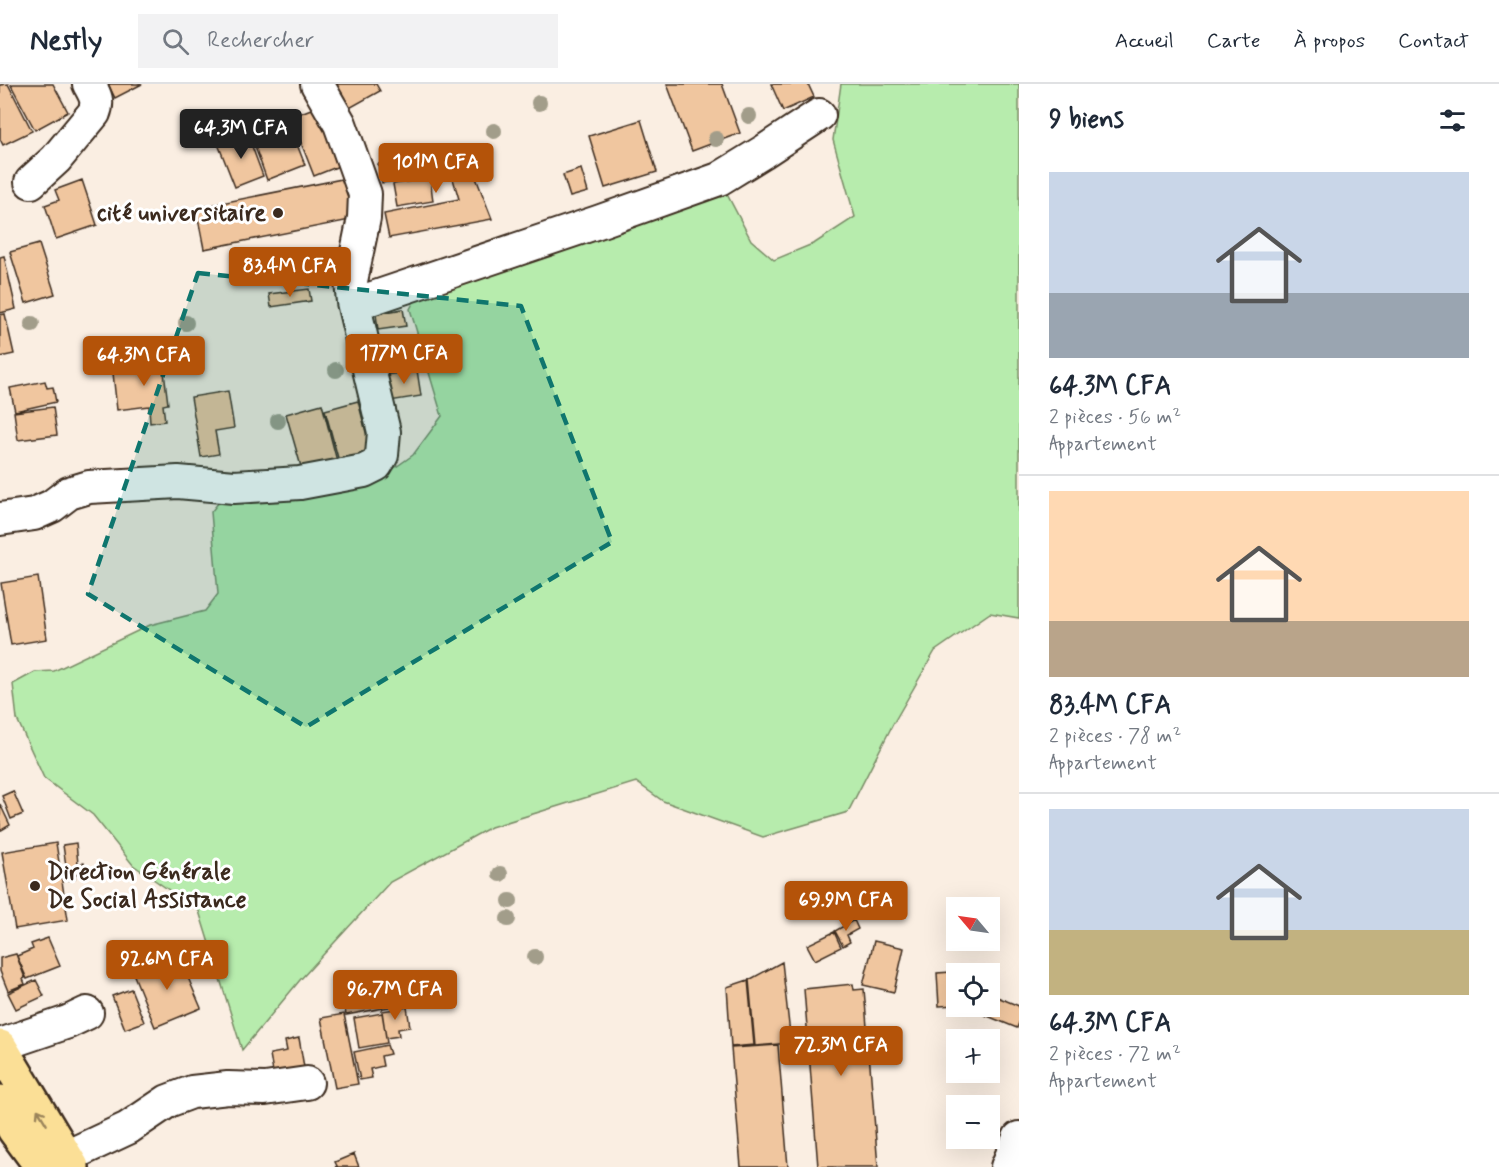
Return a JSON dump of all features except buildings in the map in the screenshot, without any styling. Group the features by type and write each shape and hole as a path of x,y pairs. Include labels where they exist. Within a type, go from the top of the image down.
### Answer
{"main road":[{"path":"0,1046 58,1165"},
{"path":"0,1102 14,1129 58,1165"}],"street":[{"path":"31,182 56,159 94,113 97,99 89,84"},
{"path":"0,519 34,514 52,506 69,494 89,487 178,482 234,487 300,483 364,471 376,465 382,454 384,432 353,302 351,281 364,218 365,194 340,124 317,84"},
{"path":"353,302 370,299 719,179 819,115"},
{"path":"0,1046 68,1022 87,1012"},
{"path":"58,1165 128,1128 168,1101 192,1092 228,1088 266,1089 307,1083"},
{"path":"1007,1167 1019,1138"}],"highlighted area":[{"path":"198,273 521,306 612,542 306,727 88,594"}],"green space":[{"path":"841,84 1019,84 1019,618 990,613 935,651 893,724 848,812 763,837 663,801 636,782 491,827 390,882 300,980 242,1050 199,911 133,865 93,815 44,778 17,719 13,684 35,672 54,671 150,625 205,611 218,594 211,512 223,497 376,481 413,455 442,416 410,309 418,294 719,179 751,240 774,260 815,243 855,217 833,140"}],"place":[{"name":"cité universitaire","path":"278,213"},
{"name":"Direction Générale De Social Assistance","path":"35,886"}]}
